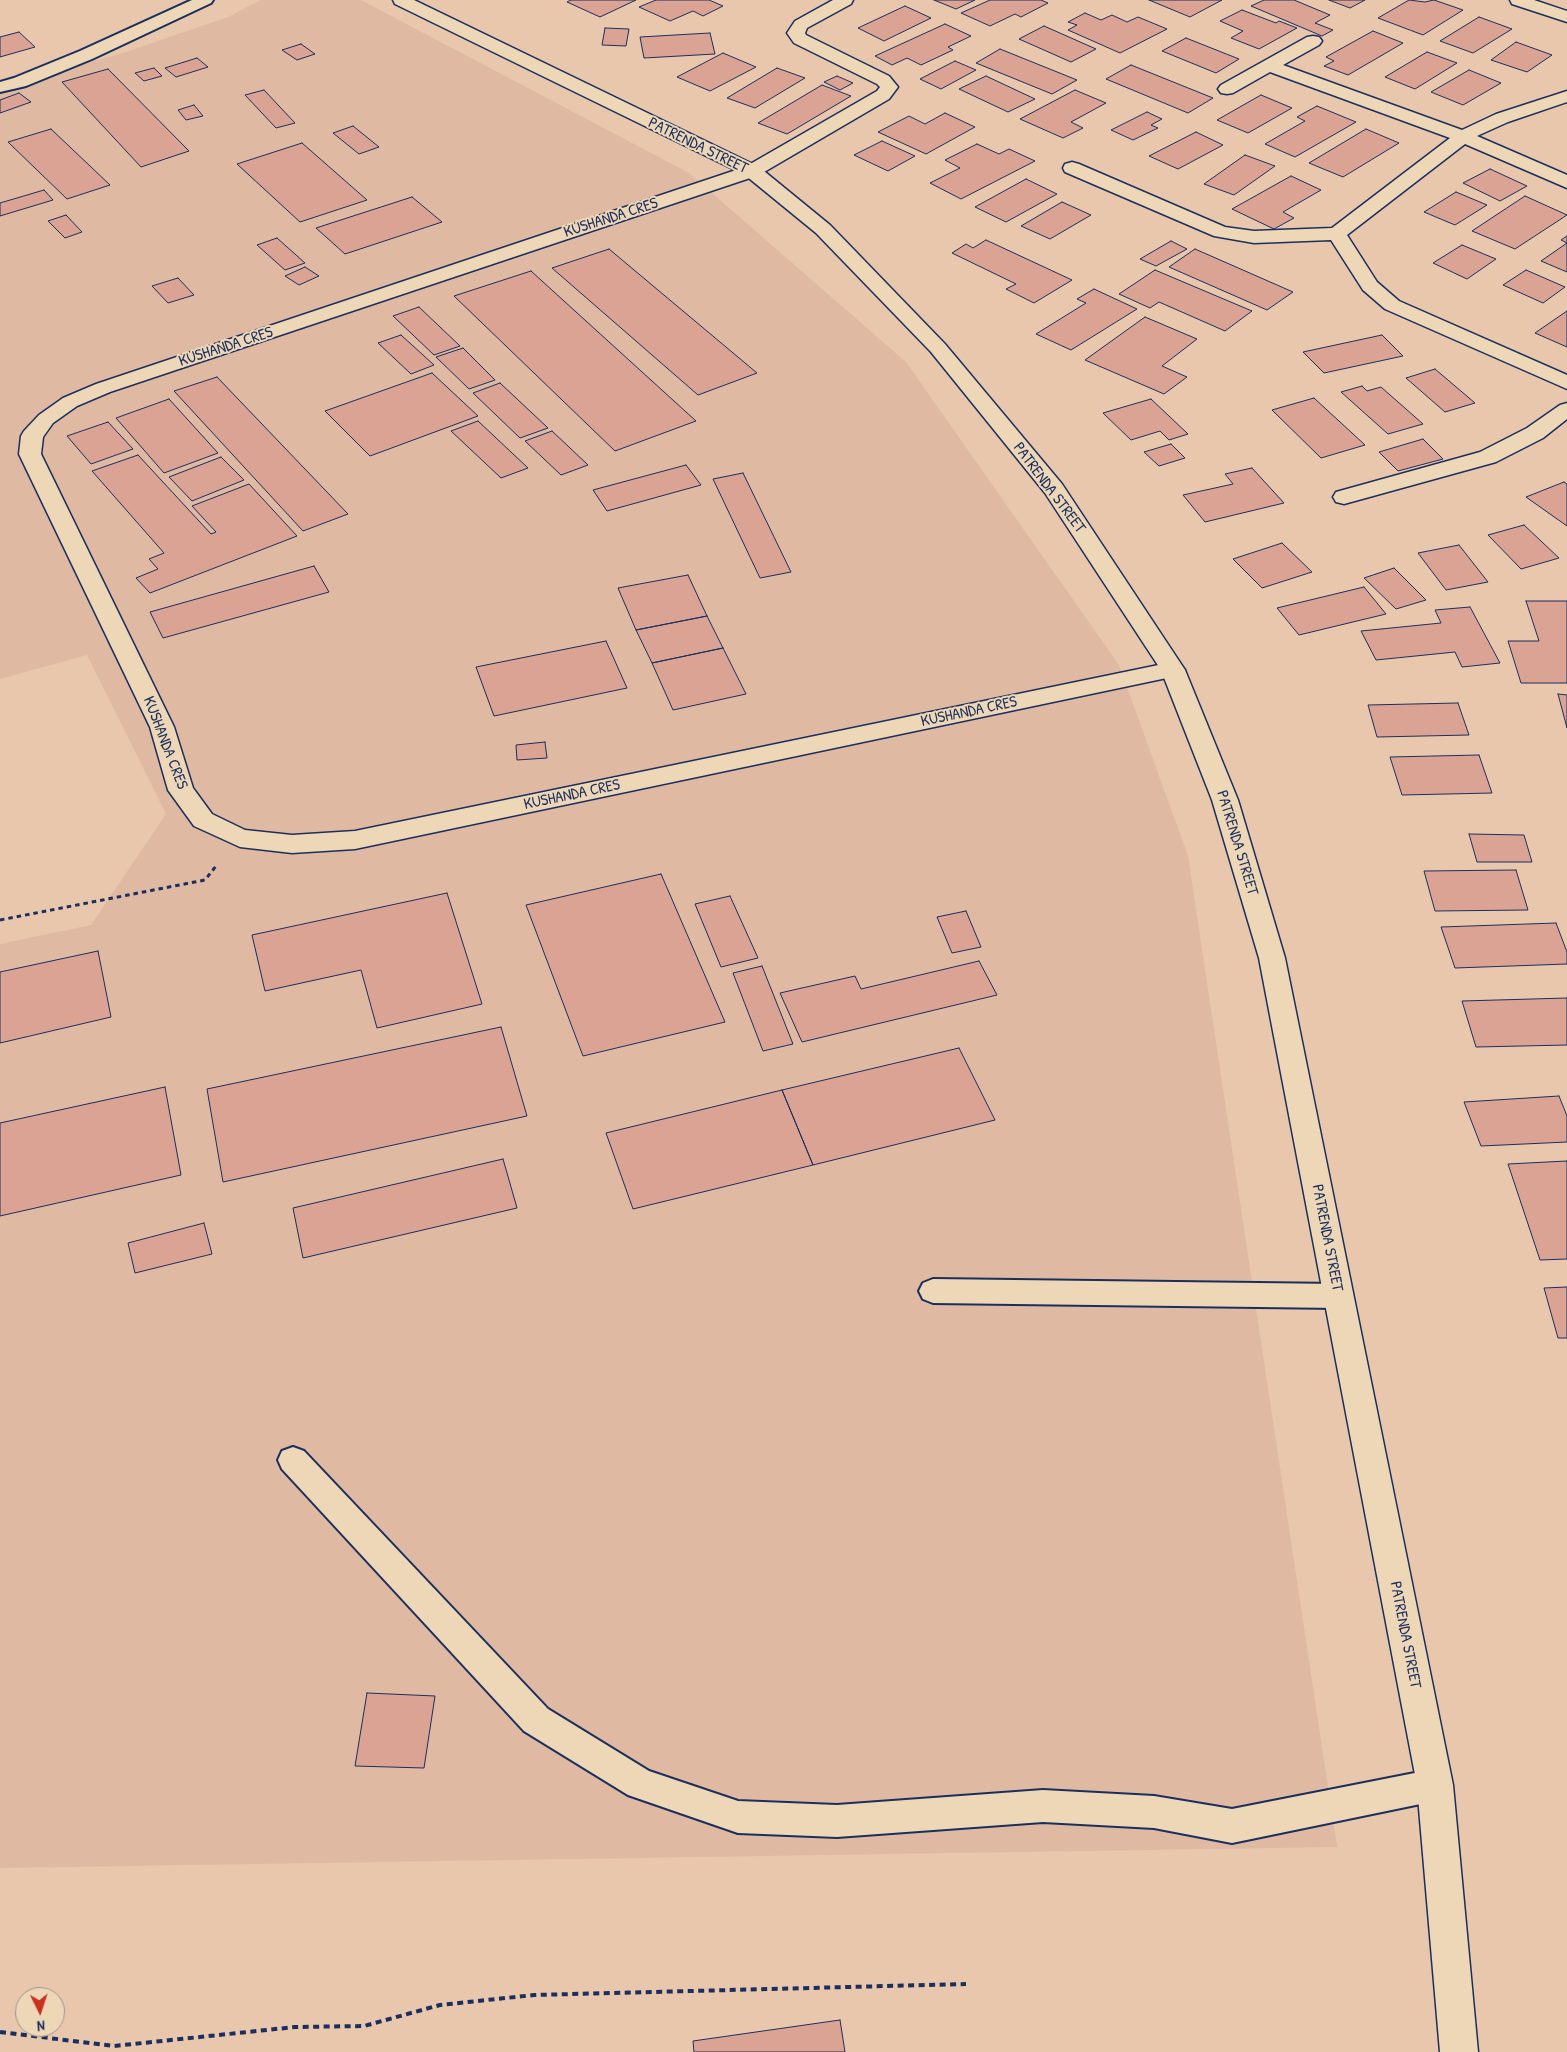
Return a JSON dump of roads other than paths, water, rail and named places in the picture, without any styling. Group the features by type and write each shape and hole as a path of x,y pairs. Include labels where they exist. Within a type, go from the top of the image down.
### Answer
{"street":[{"name":"PATRENDA STREET","path":"401,0 752,171 823,229 938,348 1054,489 1173,670 1225,800 1272,958 1435,1785 1459,2052"},
{"name":"KUSHANDA CRES","path":"845,0 801,25 796,33 800,39 883,80 889,87 883,95 752,171 103,388 70,402 46,419 32,436 30,454 162,727 181,790 203,820 240,838 292,844 355,840 1173,670"},
{"path":"1518,0 1567,17"},
{"path":"1227,89 1313,41"},
{"path":"1269,66 1463,137 1567,182"},
{"path":"1072,168 1221,232 1254,237 1337,234 1463,137 1495,121 1567,96"},
{"path":"1337,234 1370,286 1392,305 1567,383"},
{"path":"1344,497 1488,457 1535,432 1567,409"}],"lane":[{"path":"0,87 20,82 86,55 205,0"},
{"path":"933,1291 1339,1296"},
{"path":"293,1460 536,1720 640,1784 738,1817 838,1821 1043,1806 1154,1812 1232,1826 1435,1785"}]}
